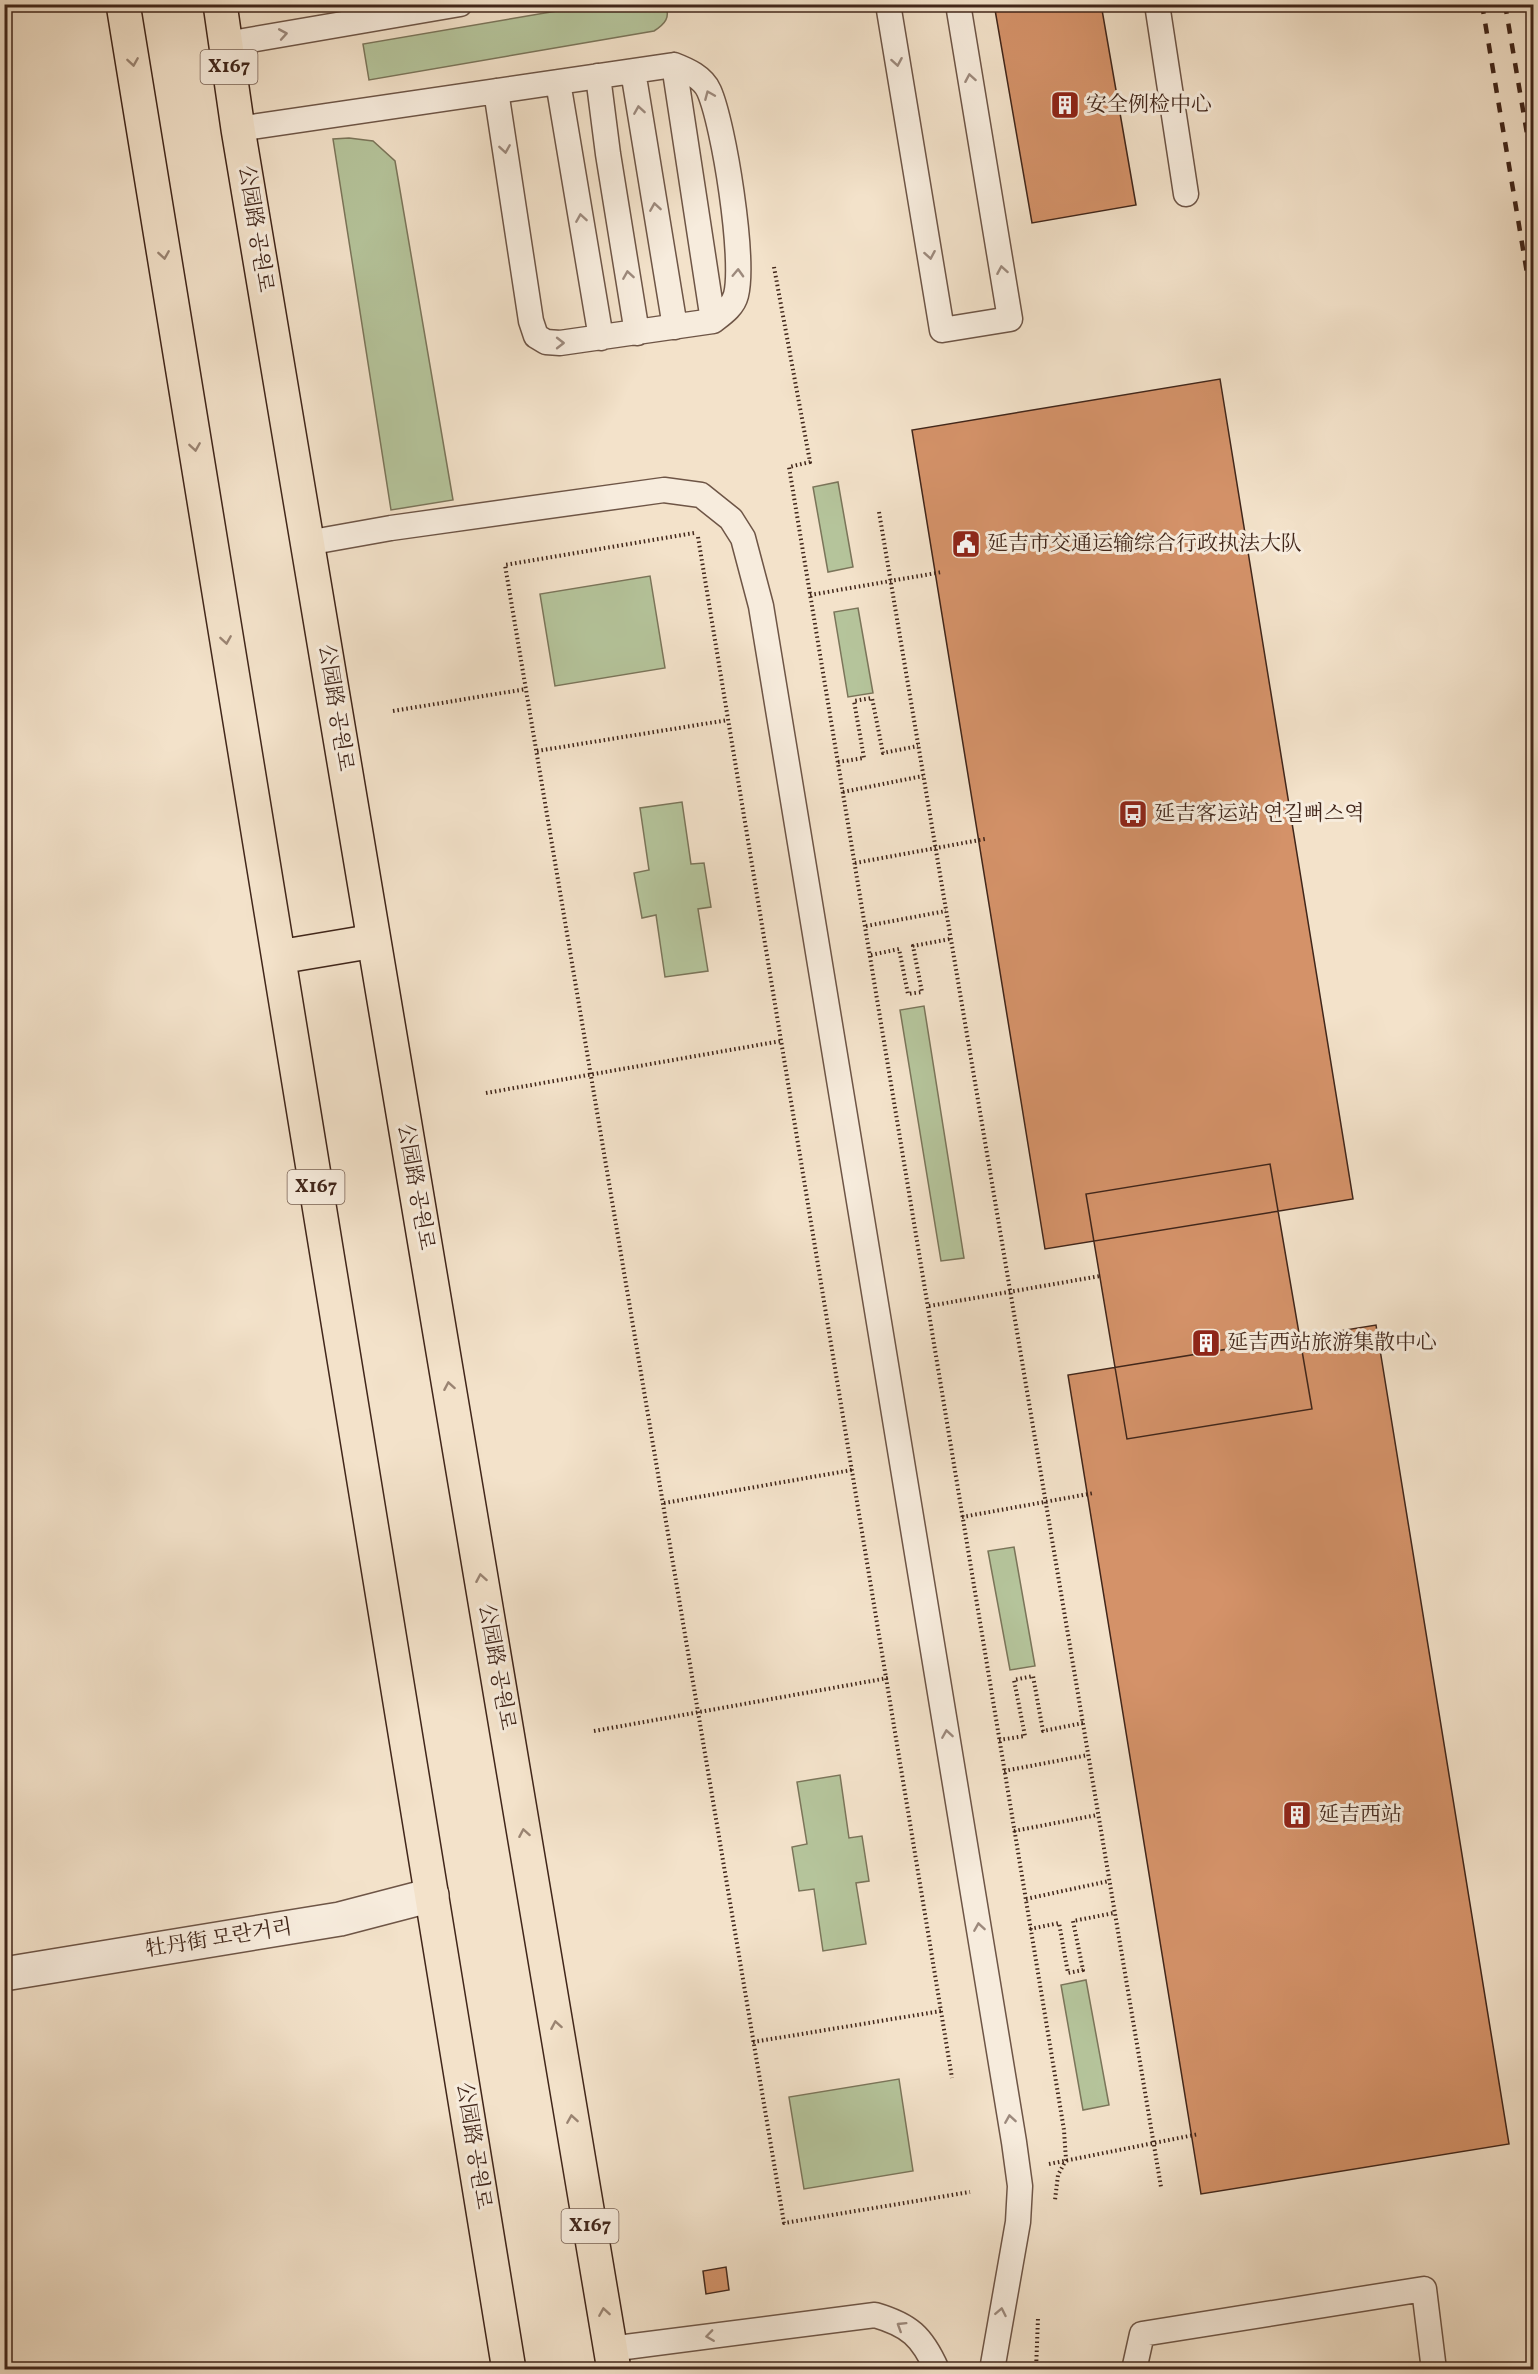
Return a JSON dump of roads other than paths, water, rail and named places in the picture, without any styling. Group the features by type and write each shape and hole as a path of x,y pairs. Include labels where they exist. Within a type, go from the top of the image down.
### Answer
{"main road":[{"name":"公园路 공원로","path":"123,4 509,2370"},
{"name":"公园路 공원로","path":"220,4 238,129 612,2359"},
{"path":"279,957 374,941"}],"street":[{"name":"牡丹街 모란거리","path":"4,1974 340,1919 432,1895"}],"lane":[{"path":"226,44 460,4"},
{"path":"888,4 942,330 1010,319 958,4"},
{"path":"1157,4 1186,194"},
{"path":"238,129 496,91 558,82 598,76 674,65 691,71 709,90 723,141 738,243 739,273 736,297 726,311 713,321 560,344 546,342 536,336 531,321 496,91"},
{"path":"674,65 713,321"},
{"path":"633,71 675,327"},
{"path":"598,76 608,154 637,333"},
{"path":"558,82 601,338"},
{"path":"307,543 391,528 664,490 701,495 731,519 743,538 761,606 1020,2186 1018,2222 992,2370"},
{"path":"1134,2370 1142,2334 1424,2289 1434,2370"},
{"path":"612,2359 874,2315 900,2322 926,2346 937,2370"}],"railway":[{"path":"1482,4 1534,315"},
{"path":"1505,4 1534,175"}],"place":[{"name":"安全例检中心","path":"1065,105"},
{"name":"延吉市交通运输综合行政执法大队","path":"966,544"},
{"name":"延吉客运站 연길뻐스역","path":"1133,814"},
{"name":"延吉西站旅游集散中心","path":"1206,1343"},
{"name":"延吉西站","path":"1297,1815"}]}
